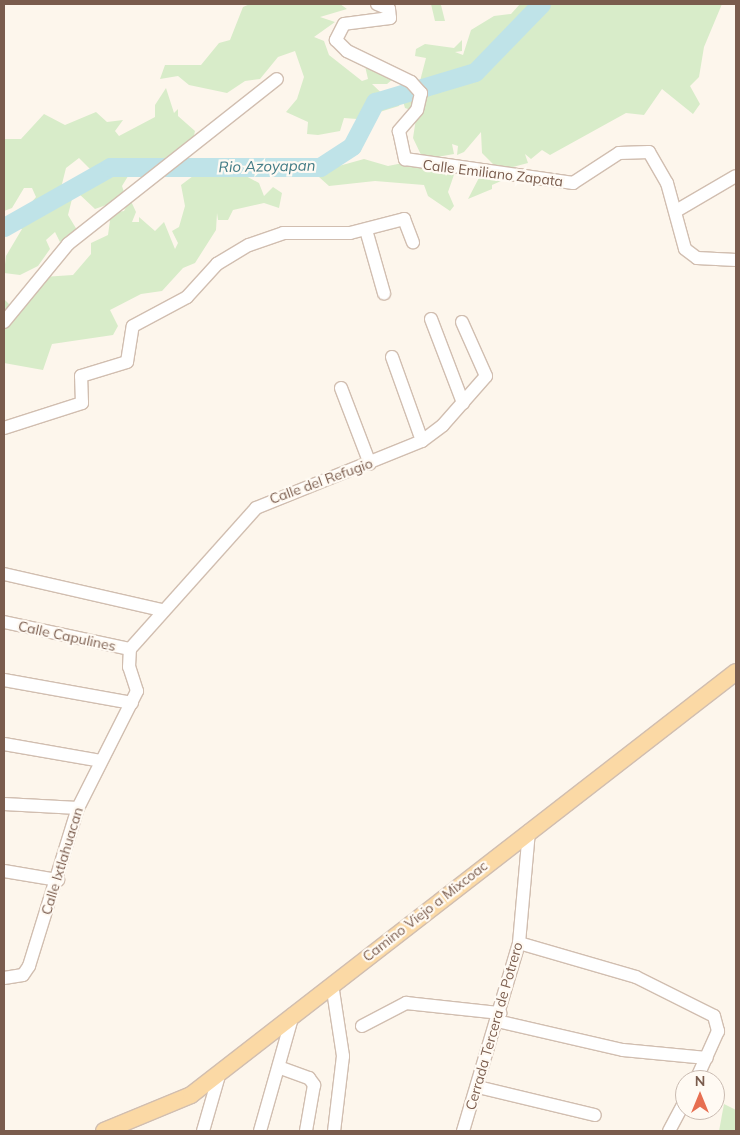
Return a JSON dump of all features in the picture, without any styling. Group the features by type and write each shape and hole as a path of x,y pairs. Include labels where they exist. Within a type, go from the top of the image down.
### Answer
{"main road":[{"name":"Camino Viejo a Mixcoac","path":"105,1131 191,1095 736,672"}],"street":[{"name":"Calle Emiliano Zapata","path":"377,4 388,9 390,18 344,24 336,40 347,51 411,82 421,93 417,110 399,131 405,159 573,183 619,153 633,149 649,152 658,163 691,256 736,260"},
{"path":"4,322 68,244 156,172 277,79"},
{"path":"676,211 736,176"},
{"path":"4,428 82,403 81,376 127,362 133,326 187,297 217,264 249,244 294,231 366,230 404,219 413,242"},
{"path":"366,230 384,293"},
{"path":"431,319 463,403"},
{"name":"Calle del Refugio","path":"130,650 161,610 256,508 370,464 422,441 463,403 486,376 462,322"},
{"path":"392,357 422,441"},
{"path":"340,388 370,464"},
{"path":"4,574 161,610"},
{"name":"Calle Capulines","path":"4,622 130,650"},
{"name":"Calle Ixtlahuacan","path":"4,978 24,975 29,966 58,880 78,808 132,703 138,687 129,667 130,650"},
{"path":"4,680 132,703"},
{"path":"4,744 102,761"},
{"path":"4,804 78,808"},
{"name":"Cerrada Tercera de Potrero","path":"463,1131 499,1017 519,943 530,830"},
{"path":"4,871 58,880"},
{"path":"519,943 636,977 698,1006 719,1023 701,1070"},
{"path":"332,984 343,1056 334,1131"},
{"path":"362,1026 406,1002 499,1017 623,1050 707,1058"},
{"path":"260,1131 281,1068 293,1014"},
{"path":"281,1068 309,1078 314,1085 306,1131"},
{"path":"203,1131 220,1072"},
{"path":"478,1087 595,1115"},
{"path":"669,1131 675,1120"}],"green space":[{"path":"250,4 340,4 347,9 320,17 335,22 314,37 324,41 329,55 362,81 368,79 365,66 371,58 383,61 393,79 387,84 372,84 391,102 395,90 414,87 420,81 426,58 415,56 416,49 425,44 454,48 462,40 462,51 455,52 463,55 471,30 494,16 511,14 520,4 722,4 704,47 699,77 690,86 700,104 693,114 662,89 644,115 626,113 550,155 542,150 531,159 525,154 528,163 501,170 501,181 492,185 492,189 468,199 483,170 496,167 482,153 481,132 464,152 457,155 458,146 452,144 454,154 437,157 446,176 453,166 456,169 448,192 454,206 450,211 428,196 424,185 375,181 329,186 319,177 328,169 364,159 388,166 423,159 413,138 417,112 405,108 402,98 399,106 357,119 344,118 340,131 318,135 307,134 308,122 286,112 297,99 304,77 295,51 278,57 260,79 245,81 227,93 189,85 178,76 160,79 165,65 201,65 219,43 230,40 243,7"},
{"path":"431,4 460,4 441,5 445,21 435,21"},
{"path":"166,88 174,113 178,109 178,116 195,131 190,154 154,169 133,168 122,186 126,198 95,209 77,192 95,174 79,158 66,168 61,188 72,199 68,215 77,230 73,238 60,242 55,232 46,240 50,249 38,266 20,275 4,273 6,256 22,229 12,225 36,197 32,188 24,188 12,208 4,211 4,139 21,139 44,114 65,125 96,112 107,122 123,120 115,131 119,136 155,117 155,105"},
{"path":"233,169 259,183 264,196 273,187 282,193 279,208 264,203 233,210 228,220 218,220 217,213 216,230 195,263 183,268 162,291 141,294 110,310 118,326 113,335 52,344 43,370 4,363 4,299 11,306 43,277 73,275 91,254 91,243 108,235 111,213 124,211 130,199 136,212 132,222 139,222 139,217 155,231 164,222 175,249 178,243 172,231 179,227 185,206 181,185 193,176"},
{"path":"725,1104 736,1110 736,1131 719,1131 721,1120 725,1120"}],"waterway":[{"name":"Rio Azoyapan","path":"4,227 110,167 320,167 352,146 375,102 475,72 541,4"}]}
